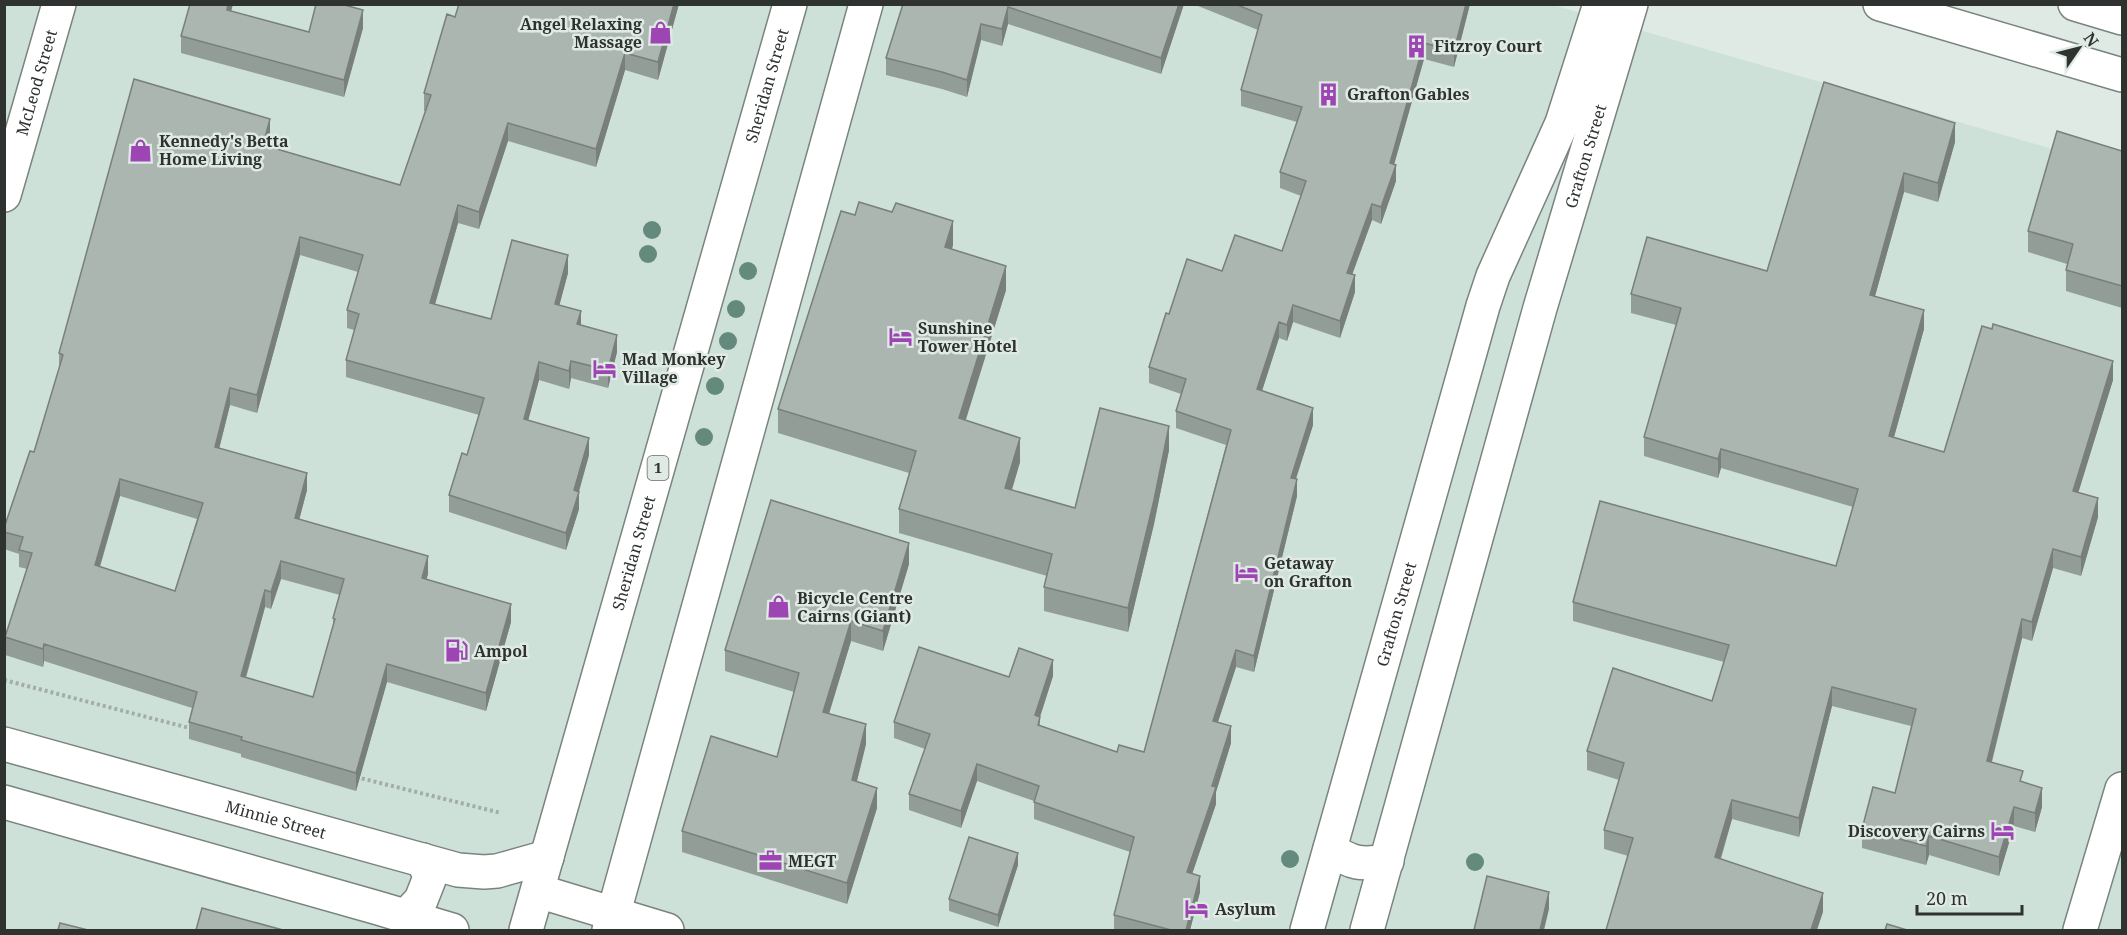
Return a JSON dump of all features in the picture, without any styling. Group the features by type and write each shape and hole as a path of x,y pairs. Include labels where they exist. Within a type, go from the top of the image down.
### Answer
{"main road":[{"name":"McLeod Street","path":"4,195 58,4"},
{"name":"Sheridan Street","path":"526,930 790,4"},
{"path":"611,922 866,4"},
{"name":"Grafton Street","path":"1307,930 1486,298 1493,276 1562,123 1600,4"},
{"name":"Grafton Street","path":"1367,930 1540,308 1631,4"},
{"path":"1880,4 2122,75"},
{"path":"2076,4 2122,18"},
{"path":"1486,298 1513,293 1523,295 1540,308"},
{"name":"Minnie Street","path":"7,747 458,870 497,871 547,857"},
{"path":"2080,930 2122,789"},
{"path":"4,802 452,930"},
{"path":"1330,849 1362,864 1387,861"},
{"path":"406,916 421,900 430,877 423,860"},
{"path":"538,891 611,922 667,930"}],"path":[{"path":"4,680 201,731"},
{"path":"348,775 501,813"}],"shaded area":[{"path":"5,5 1553,5 2122,169 2122,930 5,930"}],"building":[{"path":"190,4 228,4 227,10 309,32 316,4 341,4 363,10 344,80 181,36"},
{"path":"459,4 674,4 658,62 625,53 596,149 508,123 479,212 458,205 430,303 491,319 512,240 568,255 555,304 581,311 577,324 617,335 608,370 571,361 569,371 539,362 524,419 589,438 574,490 579,492 566,533 449,495 462,453 467,455 484,398 346,360 359,314 347,310 363,255 300,237 257,395 230,388 215,447 307,473 295,518 428,556 422,578 511,604 486,693 387,664 356,773 241,740 242,737 189,722 197,692 44,644 43,649 5,637 32,553 19,550 23,537 4,532 4,528 30,451 34,452 63,355 59,353 134,79 270,119 263,145 400,185 431,95 424,93 447,14 455,17","holes":["120,479 203,503 175,591 95,565","281,561 344,579 313,697 241,676 265,590 271,592"]},
{"path":"903,4 1179,4 1161,58 1008,7 1002,29 981,24 967,80 886,58"},
{"path":"1235,4 1466,4 1454,51 1424,43 1390,163 1396,165 1381,207 1372,204 1347,273 1355,275 1340,321 1293,305 1287,325 1279,322 1257,389 1313,408 1291,478 1297,479 1254,656 1236,650 1213,721 1231,726 1212,786 1216,787 1187,872 1200,876 1186,930 1171,930 1114,915 1134,837 1034,802 1039,786 977,764 961,811 909,794 930,734 894,722 919,647 1009,677 1019,648 1053,660 1035,715 1040,717 1038,725 1117,752 1119,745 1144,752 1231,430 1176,411 1186,379 1149,367 1166,313 1169,314 1187,259 1222,271 1235,235 1282,251 1306,181 1280,172 1302,107 1241,90 1262,15"},
{"path":"1824,82 1955,123 1938,183 1904,173 1870,295 1924,310 1889,436 1944,452 1982,326 1992,329 1993,324 2113,361 2073,491 2098,498 2081,557 2053,549 2032,622 2022,619 1987,761 2023,771 2020,781 2042,788 2035,813 2014,807 1999,857 1929,836 1926,846 1862,829 1873,787 1895,793 1916,709 1832,687 1799,818 1732,800 1715,857 1823,893 1811,930 1606,930 1633,838 1604,830 1624,763 1587,751 1613,668 1712,701 1729,645 1573,602 1600,501 1836,566 1858,489 1721,449 1718,459 1644,437 1681,308 1631,294 1647,237 1767,271"},
{"path":"2057,131 2122,151 2122,286 2066,270 2073,244 2028,231"},
{"path":"859,202 892,212 896,203 953,221 945,247 1006,266 959,418 1020,438 1005,488 1075,508 1100,408 1169,426 1128,608 1044,587 1052,554 899,509 916,451 778,409 841,211 855,215"},
{"path":"771,500 909,543 883,631 851,621 823,712 866,724 852,780 877,788 847,883 682,831 711,736 777,757 799,673 725,650"},
{"path":"969,837 1018,853 998,915 949,899"},
{"path":"1487,876 1549,892 1540,930 1474,930"},
{"path":"202,908 283,930 196,930"},
{"path":"60,923 88,930 58,930"},
{"path":"1887,924 1907,930 1885,930"}],"place":[{"name":"Angel Relaxing Massage","path":"660,33"},
{"name":"Fitzroy Court","path":"1416,46"},
{"name":"Grafton Gables","path":"1329,94"},
{"name":"Kennedy's Betta Home Living","path":"141,150"},
{"name":"Sunshine Tower Hotel","path":"900,337"},
{"name":"Mad Monkey Village","path":"604,368"},
{"name":"Getaway on Grafton","path":"1246,572"},
{"name":"Bicycle Centre Cairns (Giant)","path":"779,607"},
{"name":"Ampol","path":"456,651"},
{"name":"Discovery Cairns","path":"2003,831"},
{"name":"MEGT","path":"770,861"},
{"name":"Asylum","path":"1197,909"}]}
